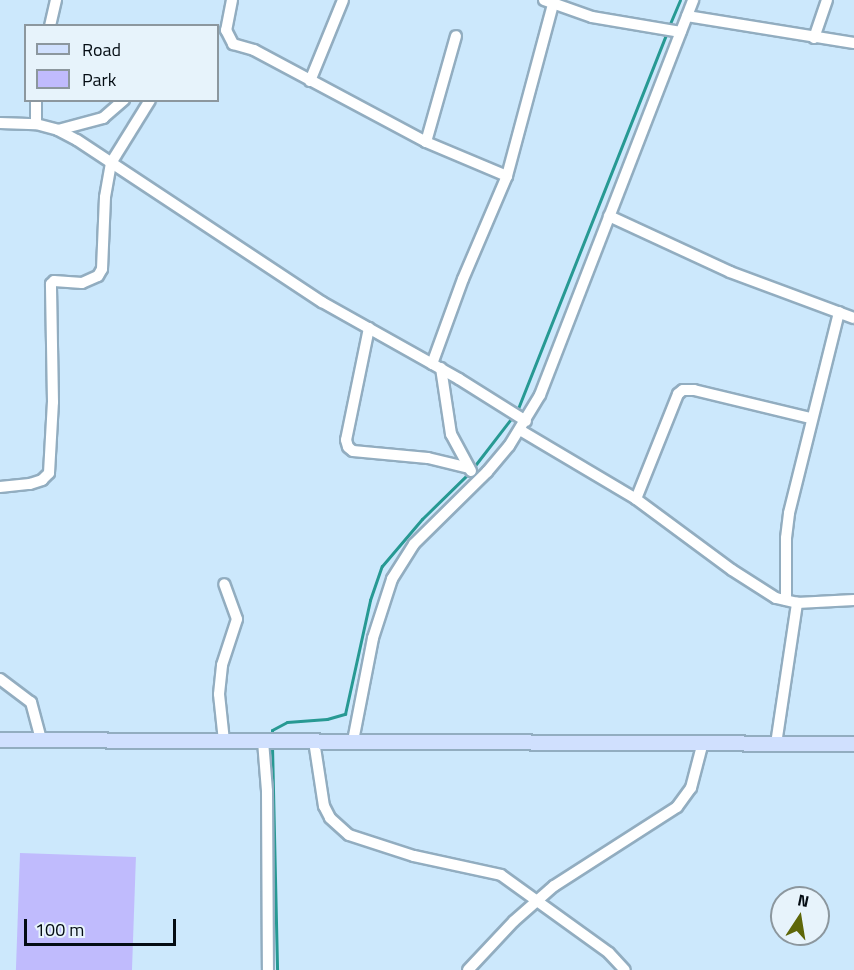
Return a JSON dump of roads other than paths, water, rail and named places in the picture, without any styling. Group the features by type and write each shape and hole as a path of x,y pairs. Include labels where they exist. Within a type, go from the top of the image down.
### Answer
{"main road":[{"path":"0,740 854,744"}],"street":[{"path":"50,24 56,0"},
{"path":"232,0 222,33 233,44 255,50 426,142 507,176"},
{"path":"310,81 343,0"},
{"path":"353,741 376,627 392,579 414,544 478,481 523,425 540,395 693,0"},
{"path":"814,38 827,0"},
{"path":"478,481 451,434 436,366 463,279 507,176 548,2 591,17 681,32"},
{"path":"687,16 854,43"},
{"path":"426,142 456,36"},
{"path":"36,102 36,124"},
{"path":"58,130 103,118 122,102"},
{"path":"0,487 30,484 42,480 49,473 53,402 51,285 54,281 82,283 91,280 102,269 105,197 111,163 149,102"},
{"path":"0,123 36,124 58,130 322,302 436,366 636,499 732,570 776,598 791,602 854,600"},
{"path":"609,216 730,272 854,318"},
{"path":"776,744 791,602 786,538 789,513 839,312"},
{"path":"369,328 346,440 348,447 353,451 428,458 469,468"},
{"path":"636,499 678,394 683,390 693,390 811,418"},
{"path":"224,584 237,619 222,665 219,694 224,741"},
{"path":"0,679 31,702 41,740"},
{"path":"263,741 267,791 268,970"},
{"path":"314,741 324,806 330,818 349,835 414,856 501,875 620,962 625,970"},
{"path":"468,970 554,886 677,807 691,788 703,742"}],"waterway":[{"path":"669,26 680,0"},
{"path":"517,411 667,32"},
{"path":"473,468 513,416"},
{"path":"272,737 272,730 287,722 327,719 345,714 370,600 382,566 422,519 469,473"},
{"path":"272,746 277,970"}]}
